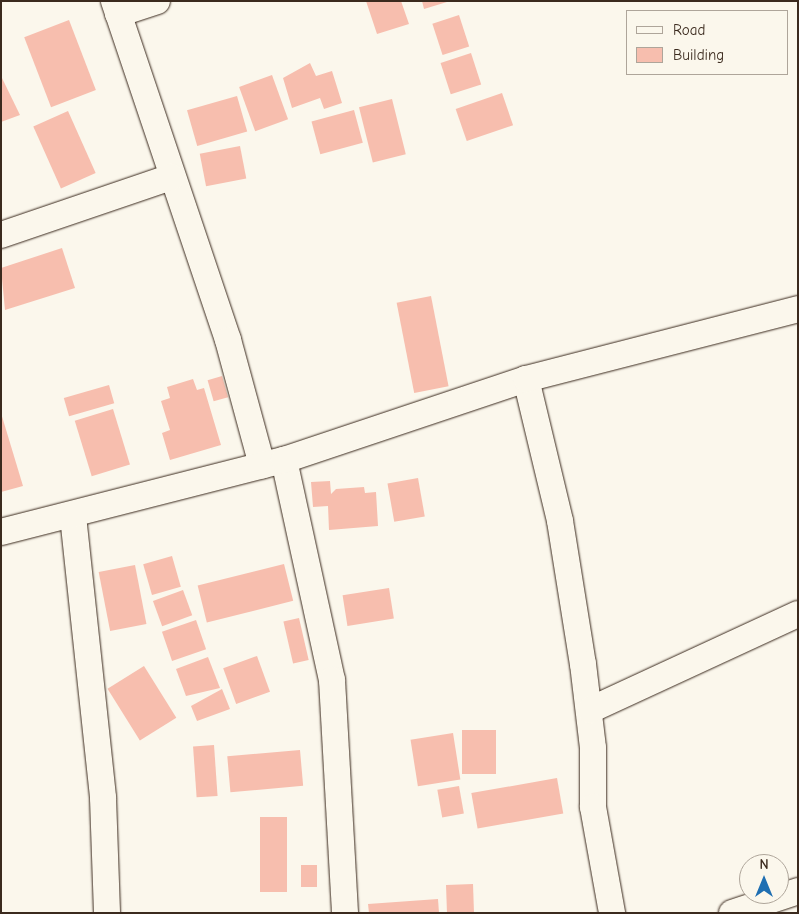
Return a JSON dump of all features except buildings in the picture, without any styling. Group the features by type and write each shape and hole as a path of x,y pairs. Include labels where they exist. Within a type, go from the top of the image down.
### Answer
{"street":[{"path":"156,1 116,8 171,177 273,463 332,680 346,913"},
{"path":"1,235 171,177"},
{"path":"1,532 73,516 273,463 526,379 798,309"},
{"path":"526,379 560,521 590,710 593,807 612,913"},
{"path":"73,516 103,798 107,913"},
{"path":"590,710 798,614"},
{"path":"732,913 798,891"}]}
